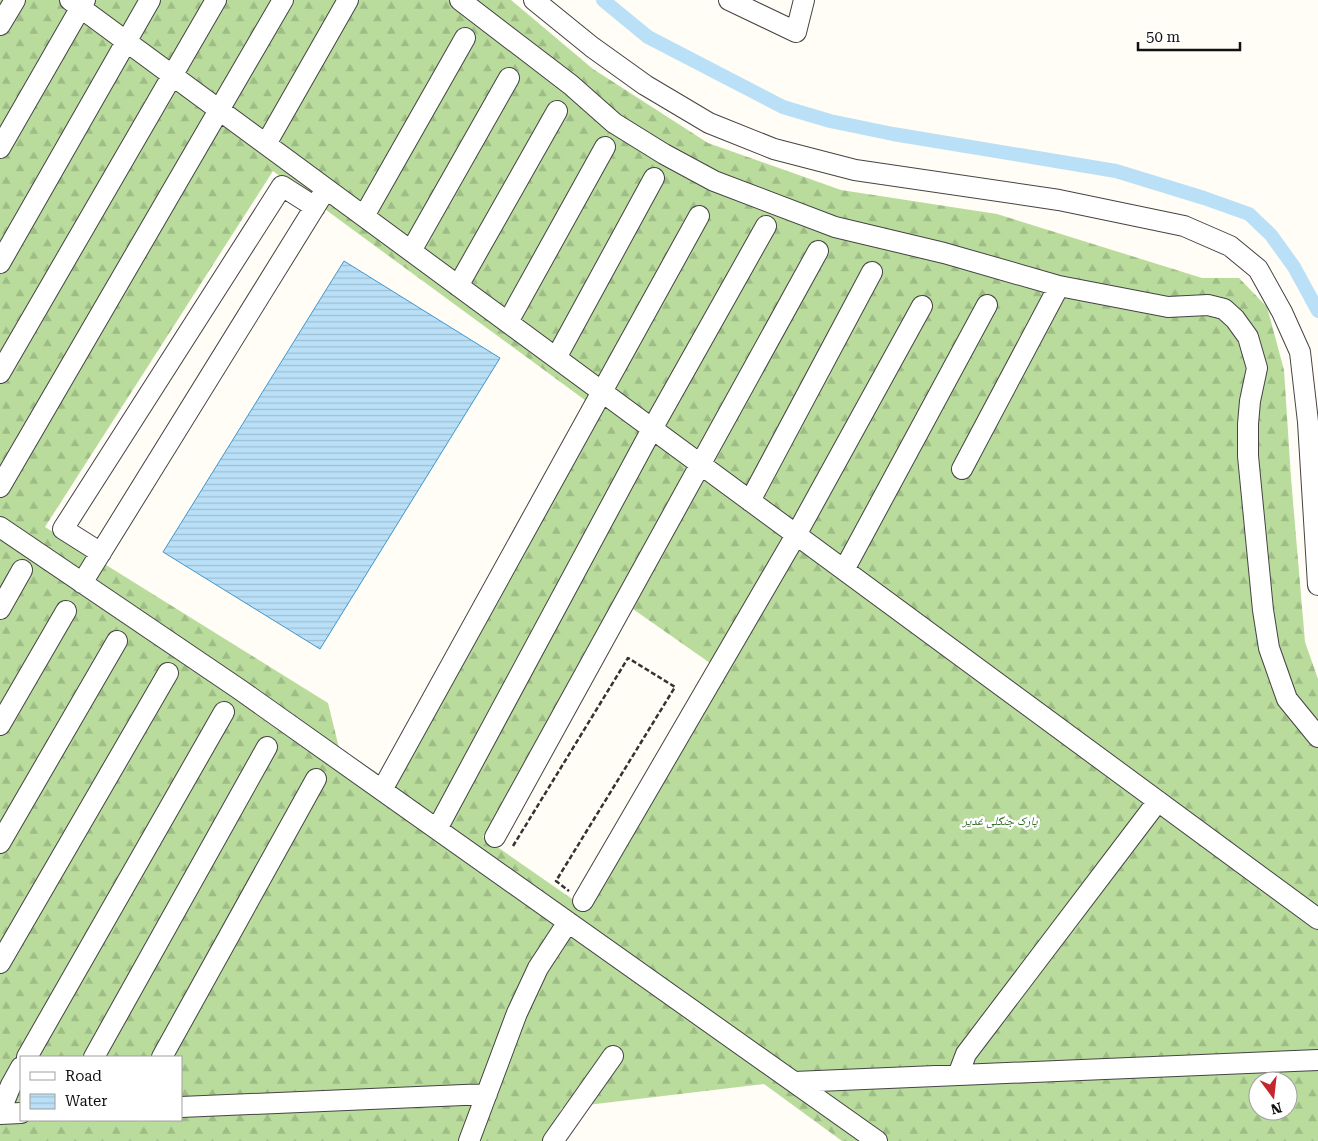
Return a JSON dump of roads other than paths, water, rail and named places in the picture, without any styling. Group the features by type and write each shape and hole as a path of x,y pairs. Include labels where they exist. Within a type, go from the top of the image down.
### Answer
{"street":[{"path":"0,25 15,0"},
{"path":"0,263 150,0"},
{"path":"0,373 216,0"},
{"path":"0,486 283,0"},
{"path":"266,144 348,0"},
{"path":"460,0 571,85 614,123 664,154 714,181 835,227 944,253 1059,286 1168,307 1216,306 1224,309 1236,319 1248,337 1257,368 1248,424 1248,456 1263,610 1270,648 1287,699 1318,737"},
{"path":"534,0 645,85 709,123 774,150 855,170 1059,200 1184,226 1230,246 1258,269 1282,312 1300,352 1308,422 1318,585"},
{"path":"729,0 796,32 804,0"},
{"path":"0,148 79,3 126,42 364,216 410,252 508,322 1318,919"},
{"path":"364,216 465,38"},
{"path":"410,252 510,78"},
{"path":"458,286 557,111"},
{"path":"508,322 605,147"},
{"path":"556,358 654,178"},
{"path":"101,553 63,529 282,186 315,207"},
{"path":"82,583 326,188"},
{"path":"382,790 699,216"},
{"path":"437,829 652,429 766,226"},
{"path":"495,837 818,251"},
{"path":"750,501 872,272"},
{"path":"962,470 1059,286"},
{"path":"844,570 987,305"},
{"path":"583,901 796,535 922,306"},
{"path":"0,527 239,689 877,1141"},
{"path":"0,609 22,570"},
{"path":"0,725 66,611"},
{"path":"0,843 117,641"},
{"path":"0,963 168,673"},
{"path":"28,1056 224,712"},
{"path":"95,1056 268,747"},
{"path":"163,1056 316,779"},
{"path":"958,1075 966,1054 1158,801"},
{"path":"469,1141 518,1013 538,968 568,922"},
{"path":"553,1141 613,1056"},
{"path":"794,1082 1318,1060"},
{"path":"20,1069 11,1085 0,1113 20,1113"},
{"path":"182,1106 487,1094"}],"water":[{"path":"344,261 500,358 320,649 163,552"}],"waterway":[{"path":"603,0 648,37 783,107 830,121 893,134 1116,171 1249,214 1271,235 1294,267 1318,311"}],"park label":[{"name":"پارک جنگلی غدیر","path":"1000,821"}]}
